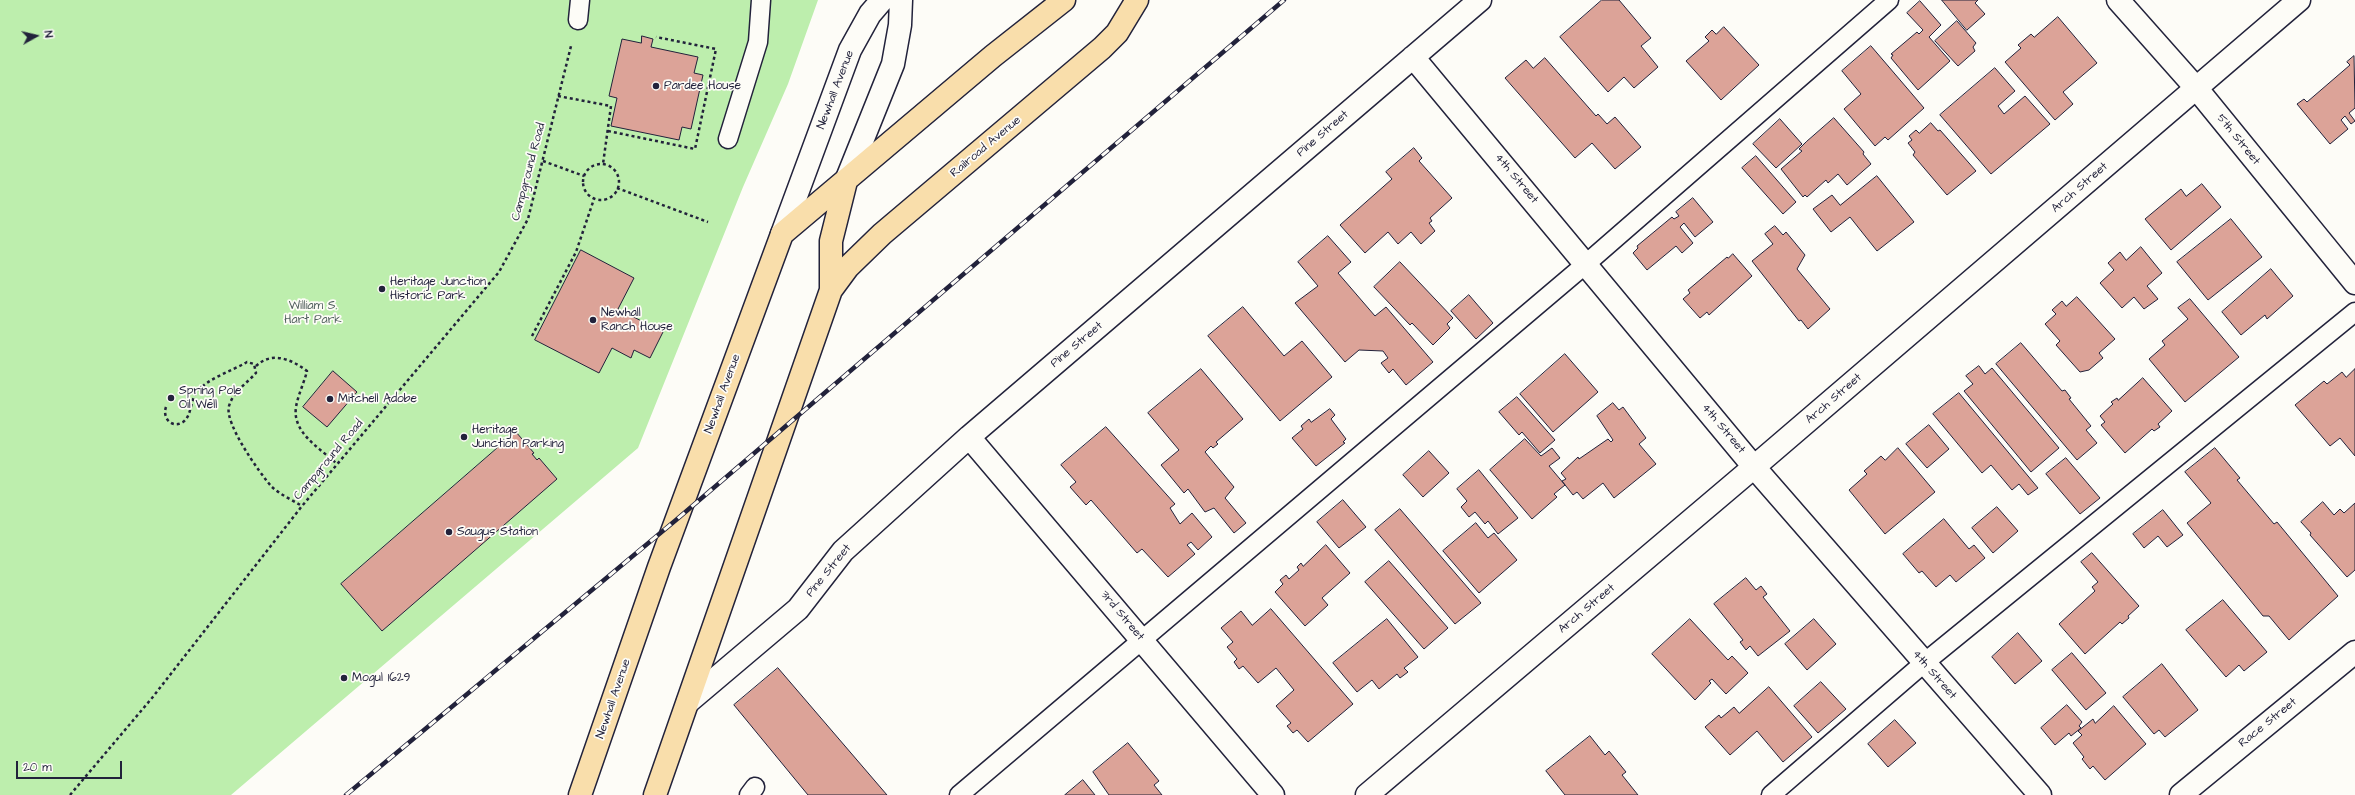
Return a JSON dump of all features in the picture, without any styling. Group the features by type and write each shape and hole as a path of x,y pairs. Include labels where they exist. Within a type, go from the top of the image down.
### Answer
{"main road":[{"path":"782,234 993,56 1064,0"},
{"name":"Railroad Avenue","path":"830,290 848,267 882,234 1102,48 1117,32 1138,0"},
{"path":"655,795 830,290 831,241 846,181"},
{"name":"Newhall Avenue","path":"580,795 659,567 782,234"}],"street":[{"name":"Newhall Avenue","path":"782,234 850,50 870,14 882,0"},
{"path":"846,181 893,64 899,31 901,0"},
{"name":"Pine Street","path":"688,702 798,609 843,551 969,437 1480,0"},
{"name":"5th Street","path":"2118,0 2197,89 2355,283"},
{"name":"Arch Street","path":"1367,795 1754,467 2197,89 2299,0"},
{"name":"4th Street","path":"1413,57 1587,263 1754,467 2040,795"},
{"name":"3rd Street","path":"969,437 1274,795"},
{"name":"Race Street","path":"2181,795 2355,652"}],"lane":[{"path":"578,20 580,0"},
{"path":"728,139 758,42 761,0"},
{"path":"959,795 1587,263 1889,0"},
{"path":"1771,795 1924,663 2355,312"}],"path":[{"name":"Campground Road","path":"70,795 152,698 302,506 499,272 528,219 578,20"},
{"path":"608,131 695,149 716,49 656,37"},
{"path":"558,96 611,106 603,164"},
{"path":"543,161 584,176"},
{"path":"603,164 615,171 618,179 618,188 608,199 594,199 584,190 584,176 589,168 603,164"},
{"path":"618,188 708,222"},
{"path":"532,336 576,252 594,199"},
{"path":"302,506 272,487 245,449 228,417 228,406 232,398 256,373 256,366 261,361 276,357 294,362 307,371 296,406 295,422 305,436 338,464"},
{"path":"166,407 164,414 168,420 174,424 181,423 187,418 196,392 204,385 247,362 256,366"}],"green space":[{"name":"William S. Hart Park","path":"0,0 818,0 788,84 743,187 638,448 231,795 0,795"}],"building":[{"path":"1602,0 1619,0 1651,38 1641,46 1658,67 1634,88 1624,77 1608,92 1560,37"},
{"path":"1942,0 1978,0 1975,3 1985,14 1967,30"},
{"path":"1920,1 1941,25 1929,37 1950,61 1918,90 1891,58 1893,55 1891,54 1917,32 1919,34 1923,30 1907,13"},
{"path":"2058,17 2097,63 2063,92 2073,104 2055,120 2005,62 2021,48 2018,45 2031,34 2034,37"},
{"path":"1957,21 1976,43 1973,47 1975,51 1958,66 1935,41"},
{"path":"1724,27 1759,65 1721,100 1686,61 1709,41 1705,37 1712,30 1716,34"},
{"name":"Pardee House","path":"642,36 653,39 651,47 698,57 694,73 703,75 691,129 682,127 679,140 611,126 617,98 609,96 622,39 641,43"},
{"path":"1871,46 1924,108 1888,140 1885,137 1875,146 1844,109 1861,94 1842,71"},
{"path":"2354,56 2355,108 2349,113 2355,121 2351,124 2345,116 2341,120 2348,129 2330,144 2297,104 2304,99 2307,102 2350,65 2347,62"},
{"path":"1545,58 1596,116 1598,114 1607,124 1615,117 1641,147 1615,169 1592,143 1575,158 1505,78 1526,60 1533,68"},
{"path":"1995,68 2015,91 1998,106 2004,114 2025,96 2050,124 1991,174 1940,115"},
{"path":"1834,118 1864,152 1863,154 1871,164 1847,185 1838,174 1828,183 1826,180 1807,197 1805,195 1803,197 1781,169 1802,151 1799,149 1806,142"},
{"path":"1780,119 1802,144 1776,168 1753,144"},
{"path":"1931,123 1938,131 1940,130 1976,171 1947,195 1913,155 1915,152 1908,143 1912,140 1909,136 1916,130 1919,133"},
{"path":"1414,148 1422,158 1419,161 1452,198 1430,218 1432,221 1429,223 1435,231 1421,244 1411,232 1398,244 1388,232 1365,253 1340,225 1392,179 1386,172"},
{"path":"1756,156 1796,202 1783,214 1742,168"},
{"path":"1877,176 1914,222 1877,251 1850,217 1831,232 1813,209 1832,195 1840,205"},
{"path":"2202,184 2221,207 2171,250 2145,219 2181,189 2186,196"},
{"path":"1693,198 1713,222 1695,237 1684,223 1680,227 1693,243 1682,253 1676,246 1647,270 1633,253 1638,248 1637,246 1672,217 1674,219 1679,216 1676,212"},
{"path":"2231,219 2262,257 2208,300 2177,262"},
{"path":"1775,226 1783,235 1786,232 1805,255 1797,269 1830,309 1808,329 1801,320 1799,321 1752,261 1773,244 1765,234"},
{"path":"1328,236 1351,262 1338,273 1375,316 1386,307 1433,362 1406,385 1393,369 1389,373 1381,363 1388,358 1383,351 1359,350 1345,362 1295,303 1318,286 1298,262"},
{"path":"2141,247 2162,273 2147,286 2158,299 2144,309 2134,297 2122,308 2100,283 2114,270 2108,263 2120,252 2126,260"},
{"name":"Newhall Ranch House","path":"581,250 634,278 618,309 663,332 650,358 634,350 631,358 612,348 599,373 535,340"},
{"path":"1733,254 1752,276 1709,315 1707,312 1700,318 1683,299 1690,293 1688,290 1727,257 1728,258"},
{"path":"1400,262 1453,318 1447,324 1450,328 1433,345 1412,323 1410,325 1374,287"},
{"path":"2271,269 2293,296 2267,319 2265,315 2241,335 2222,312"},
{"path":"1469,295 1493,323 1476,339 1451,311"},
{"path":"2077,297 2115,339 2099,353 2103,358 2089,370 2080,372 2056,345 2060,341 2045,324 2056,314 2052,310 2062,301 2066,306"},
{"path":"2190,299 2239,357 2185,402 2149,359 2165,345 2162,341 2188,319 2178,308"},
{"path":"1243,307 1284,356 1302,341 1332,377 1280,421 1208,336"},
{"path":"2021,343 2062,391 2065,390 2071,398 2069,399 2091,426 2086,430 2097,443 2077,460 1996,364"},
{"path":"1565,354 1598,392 1553,432 1520,394"},
{"path":"1979,366 1985,374 1992,368 2059,448 2031,472 1964,391 1973,384 1966,376"},
{"path":"1201,369 1243,419 1216,442 1218,444 1213,448 1211,446 1205,452 1234,487 1225,498 1246,523 1234,533 1214,508 1205,512 1188,489 1184,493 1161,465 1179,450 1148,413"},
{"path":"2355,369 2355,456 2340,438 2330,446 2295,405 2324,381 2327,384 2342,372 2346,377"},
{"name":"Mitchell Adobe","path":"333,371 357,392 327,427 303,407"},
{"path":"2143,378 2172,411 2158,424 2160,427 2154,431 2152,429 2125,453 2101,425 2105,422 2100,416 2113,404 2111,402 2117,398 2118,400"},
{"path":"1959,393 2038,488 2028,495 2019,484 2012,490 1991,465 1982,473 1933,414"},
{"path":"1517,397 1555,440 1540,453 1522,432 1519,435 1499,412"},
{"path":"1613,403 1619,410 1623,407 1646,438 1639,444 1656,464 1614,498 1603,483 1583,499 1577,492 1573,495 1562,481 1566,479 1561,473 1578,457 1579,459 1608,439 1611,442 1613,440 1597,416"},
{"path":"1330,409 1335,415 1331,419 1346,439 1343,442 1345,443 1316,466 1292,438 1303,429 1301,426 1309,419 1311,422"},
{"path":"1929,425 1949,449 1927,468 1906,444"},
{"path":"1106,427 1175,504 1170,508 1180,524 1192,513 1212,537 1198,550 1191,542 1187,545 1195,554 1168,577 1142,549 1137,553 1091,500 1086,505 1070,487 1076,482 1061,465"},
{"name":"Saugus Station","path":"516,432 534,453 532,454 537,460 539,458 557,479 382,631 341,584"},
{"path":"1525,439 1541,456 1552,448 1560,458 1549,466 1565,485 1554,494 1557,497 1532,519 1490,470"},
{"path":"1898,448 1935,492 1885,534 1849,490 1867,474 1864,471 1881,456 1885,460"},
{"path":"2215,448 2240,478 2237,480 2274,524 2277,522 2338,596 2289,640 2269,616 2263,616 2187,523 2211,503 2185,472"},
{"path":"1429,451 1449,473 1423,497 1403,475"},
{"path":"2066,458 2100,498 2080,514 2046,474"},
{"path":"1479,470 1518,518 1498,534 1488,521 1485,524 1475,512 1469,517 1461,507 1467,501 1457,489"},
{"path":"1343,500 1366,527 1339,548 1317,522"},
{"path":"2323,502 2334,515 2340,509 2344,513 2355,503 2355,570 2347,577 2310,535 2311,533 2301,522"},
{"path":"1997,507 2018,531 1993,553 1972,528"},
{"path":"1400,509 1481,603 1455,624 1375,530"},
{"path":"2163,510 2183,535 2167,547 2158,536 2144,548 2133,534"},
{"path":"1944,519 1969,549 1974,545 1985,558 1956,582 1950,575 1936,587 1922,571 1919,573 1903,554"},
{"path":"1476,523 1488,538 1494,533 1517,560 1479,593 1443,551"},
{"path":"1326,545 1350,573 1322,598 1328,605 1305,626 1275,592 1283,584 1280,580 1286,575 1289,579 1299,570 1297,567 1301,563 1303,566"},
{"path":"2092,553 2139,606 2128,616 2129,618 2122,624 2120,622 2085,654 2059,624 2095,591 2092,587 2098,582 2081,562"},
{"path":"1389,561 1448,628 1424,649 1365,582"},
{"path":"1746,578 1756,590 1761,586 1767,594 1763,597 1790,631 1758,656 1750,646 1746,650 1740,642 1743,640 1714,604"},
{"path":"2223,600 2267,652 2244,671 2239,665 2226,677 2186,630"},
{"path":"1271,609 1353,704 1308,742 1297,730 1293,733 1287,726 1291,723 1276,706 1294,690 1276,668 1258,683 1243,666 1239,669 1234,662 1237,659 1227,647 1233,642 1221,628 1241,611 1252,625"},
{"path":"1387,619 1418,657 1404,668 1408,672 1400,678 1397,674 1379,689 1372,680 1357,692 1333,663"},
{"path":"1690,619 1728,660 1732,656 1748,673 1726,694 1712,679 1709,681 1711,683 1695,700 1652,654"},
{"path":"1814,619 1836,644 1807,670 1785,644"},
{"path":"2018,633 2042,661 2015,684 1992,657"},
{"path":"2072,653 2106,693 2086,710 2052,670"},
{"path":"2162,664 2198,710 2165,737 2159,730 2154,734 2123,697"},
{"path":"778,668 887,795 808,795 734,705"},
{"path":"1821,682 1846,709 1818,733 1794,706"},
{"path":"1769,687 1812,737 1783,762 1757,731 1730,755 1705,727 1719,715 1721,718 1734,707 1739,713"},
{"path":"2067,705 2082,722 2079,726 2081,728 2071,736 2069,733 2055,745 2041,728"},
{"path":"2114,706 2146,744 2105,780 2093,766 2090,769 2082,759 2084,757 2073,743 2082,735 2078,731 2093,719 2095,723"},
{"path":"1895,720 1916,743 1888,767 1868,744"},
{"path":"1590,736 1605,755 1609,751 1626,772 1622,775 1638,795 1565,795 1546,771"},
{"path":"1128,743 1159,781 1154,785 1162,795 1109,795 1093,772"},
{"path":"1083,780 1095,795 1065,795"}],"railway":[{"path":"346,795 676,520 1284,0"}],"place":[{"name":"Pardee House","path":"656,86"},
{"name":"Heritage Junction Historic Park","path":"382,289"},
{"name":"Newhall Ranch House","path":"593,320"},
{"name":"Spring Pole Oil Well","path":"171,398"},
{"name":"Mitchell Adobe","path":"330,399"},
{"name":"Heritage Junction Parking","path":"464,437"},
{"name":"Saugus Station","path":"449,532"},
{"name":"Mogul 1629","path":"344,678"}]}
